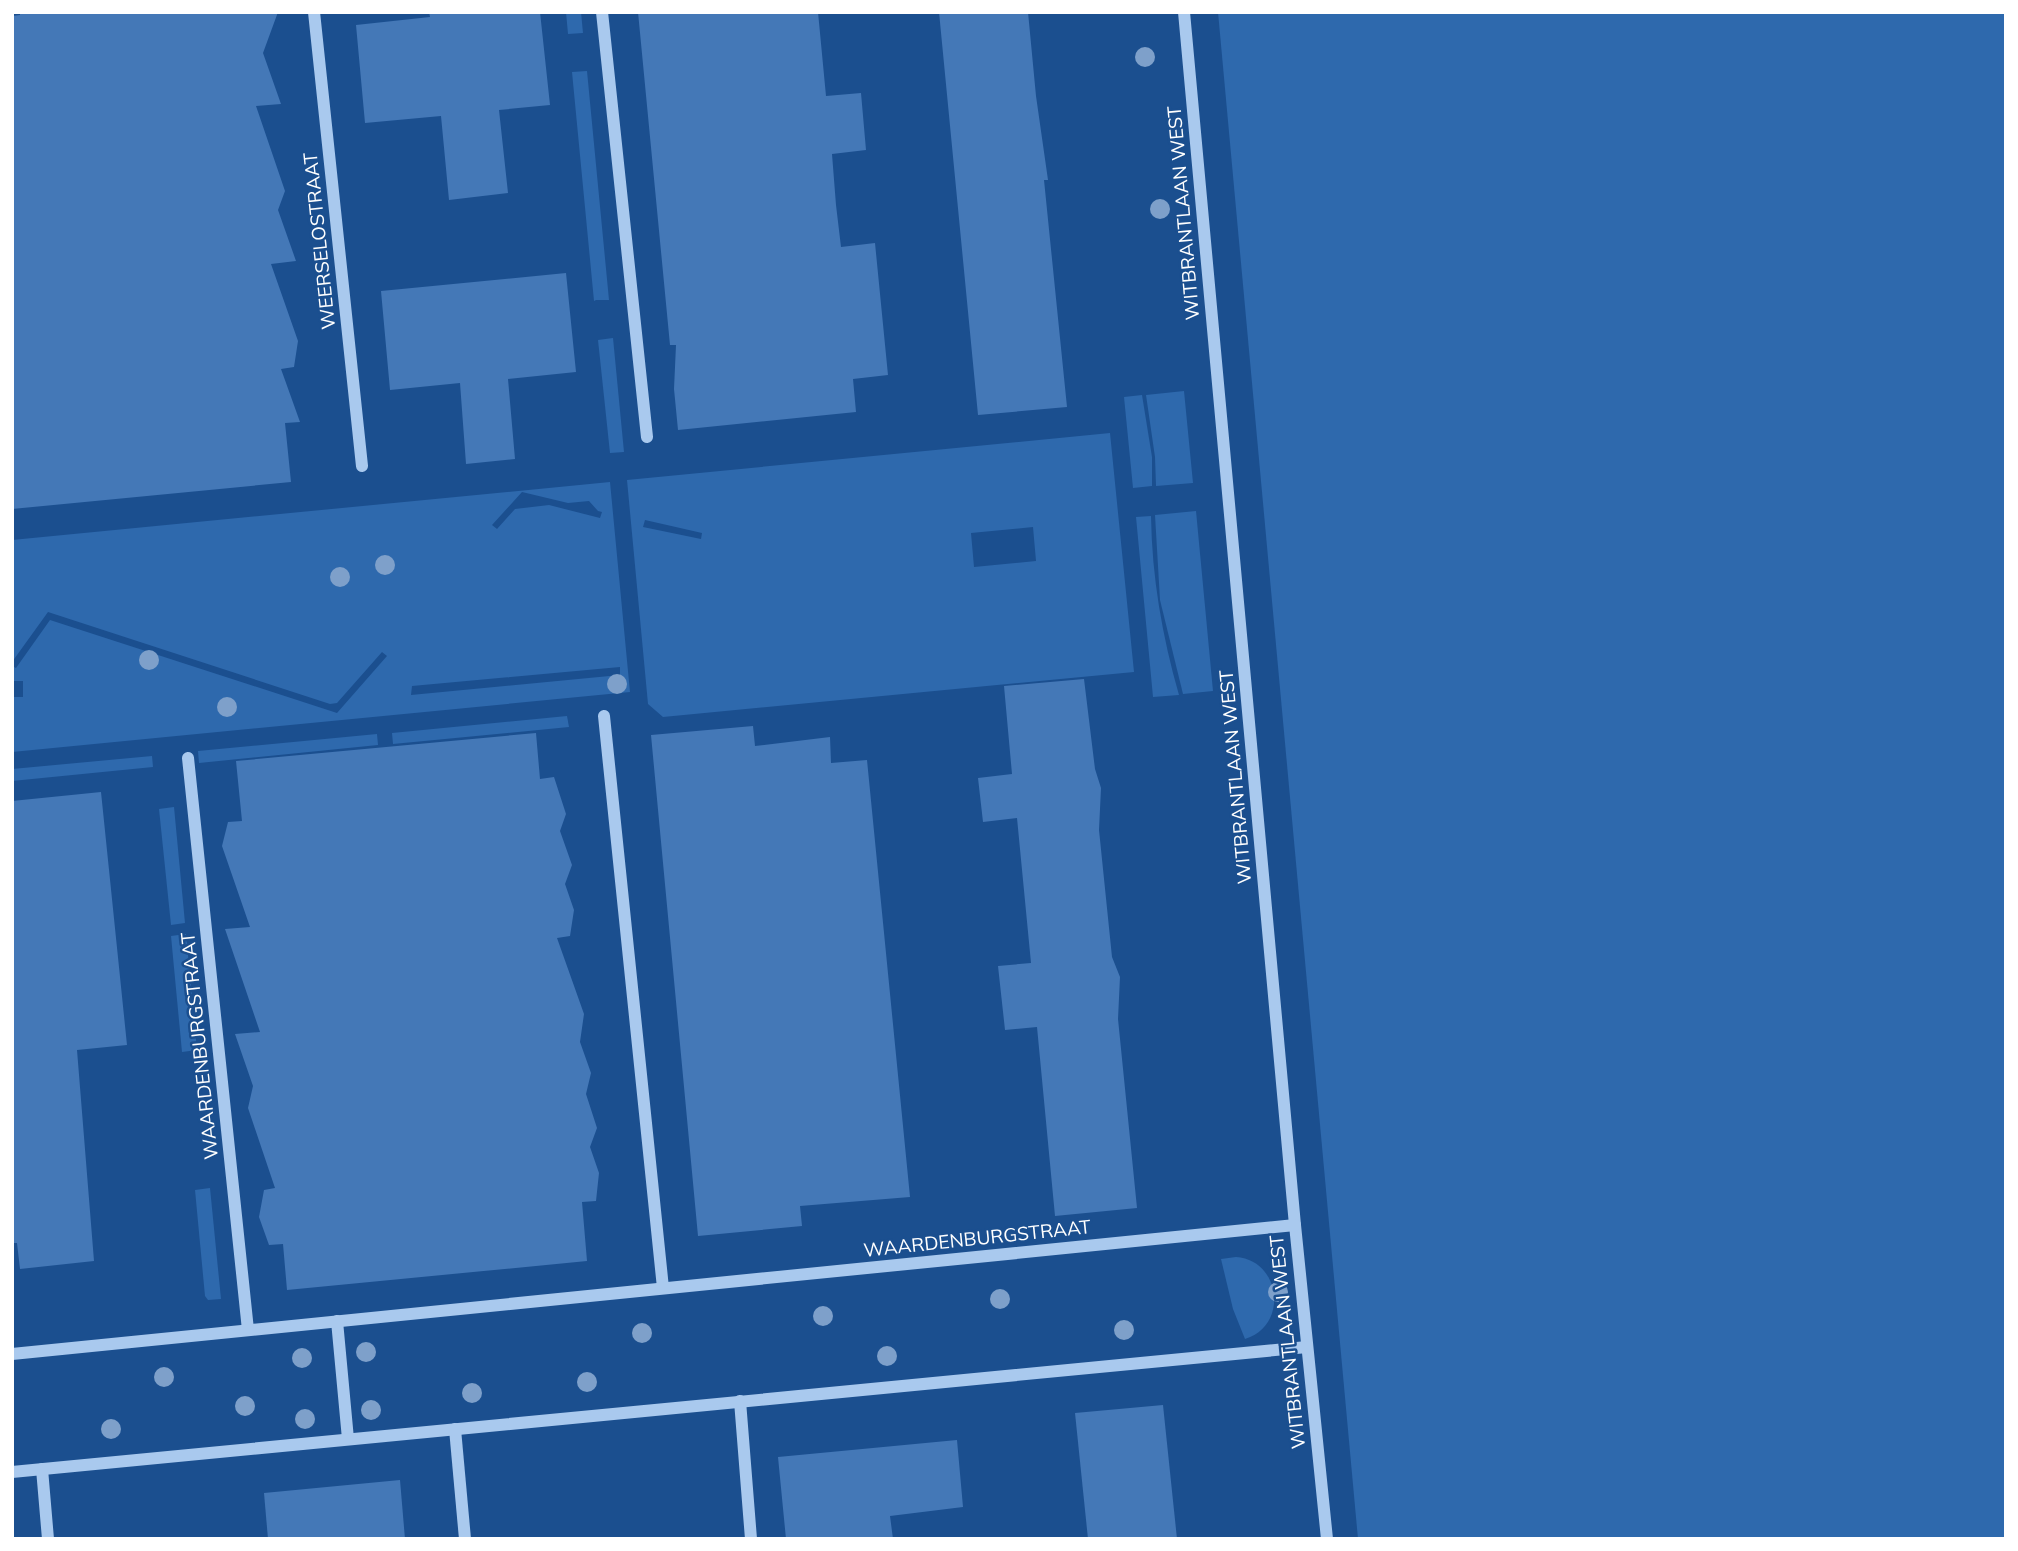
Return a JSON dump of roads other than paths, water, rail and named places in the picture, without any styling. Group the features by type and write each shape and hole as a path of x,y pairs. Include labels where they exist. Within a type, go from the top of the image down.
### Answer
{"street":[{"name":"WEERSELOSTRAAT","path":"314,12 362,466"},
{"path":"602,12 647,437"},
{"name":"WITBRANTLAAN WEST","path":"1184,12 1295,1226 1327,1539"},
{"path":"604,716 663,1288"},
{"name":"WAARDENBURGSTRAAT","path":"188,758 248,1330"},
{"name":"WAARDENBURGSTRAAT","path":"12,1354 1295,1226"},
{"path":"337,1321 348,1439"},
{"path":"12,1472 1307,1347"},
{"path":"740,1401 751,1539"},
{"path":"455,1429 465,1539"},
{"path":"42,1469 48,1539"}]}
